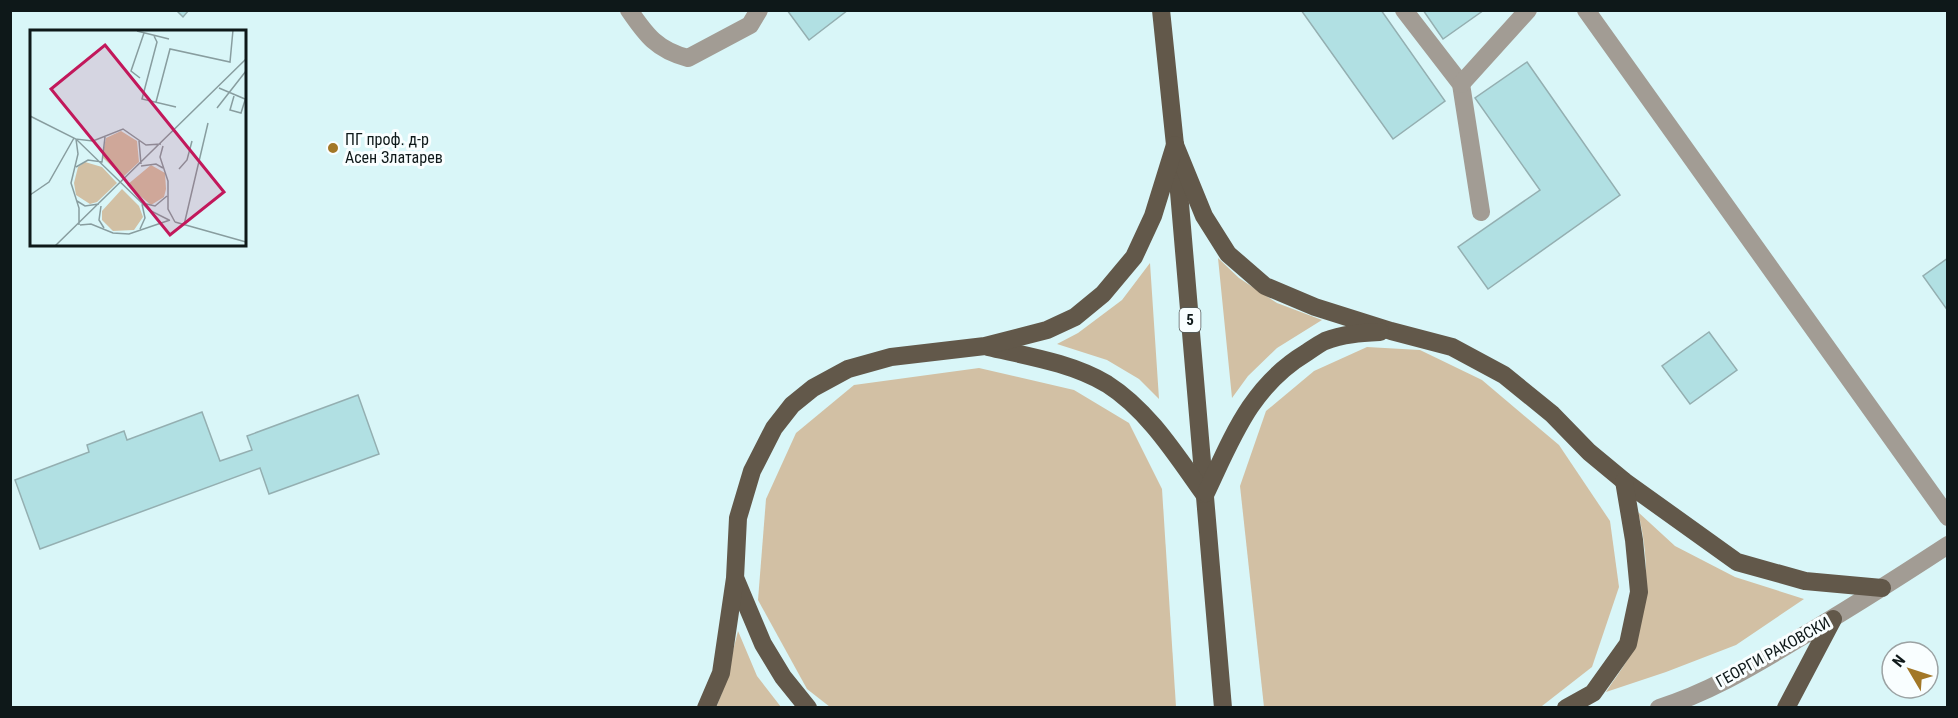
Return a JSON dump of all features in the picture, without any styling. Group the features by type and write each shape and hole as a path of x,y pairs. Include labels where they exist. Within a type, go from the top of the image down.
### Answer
{"main road":[{"name":"5","path":"1161,10 1175,145 1223,708"},
{"path":"1175,145 1204,216 1228,254 1265,286 1315,307 1452,347 1504,375 1552,414 1589,452 1624,482 1737,562 1805,581 1882,588"},
{"path":"706,708 721,673 735,578 738,518 752,471 774,428 792,405 813,388 848,369 891,357 985,346 1047,330 1075,317 1103,294 1134,257 1153,216 1175,145"},
{"path":"985,346 1079,371 1106,384 1140,412 1169,445 1205,495 1239,423 1258,395 1289,363 1324,341 1353,334 1391,331"},
{"path":"1566,708 1593,693 1628,644 1639,592 1634,540 1624,482"},
{"path":"735,578 763,644 783,677 808,708"},
{"path":"1785,708 1833,619"}],"street":[{"path":"629,10 647,37 670,53 688,58 750,24 759,10"},
{"path":"1404,10 1461,84 1481,212"},
{"path":"1461,84 1528,10"},
{"path":"1586,10 1947,518"},
{"name":"ГЕОРГИ РАКОВСКИ","path":"1659,708 1680,701 1758,663 1833,619 1947,545"}],"shaded area":[{"path":"1218,258 1239,278 1277,303 1322,320 1277,348 1248,376 1232,398"},
{"path":"1150,263 1159,399 1139,379 1107,360 1057,344 1078,333 1122,300"},
{"path":"1367,347 1420,350 1482,380 1559,445 1610,521 1619,587 1592,667 1542,706 1264,707 1240,486 1266,411 1314,371"},
{"path":"979,368 1074,390 1129,423 1162,489 1176,707 830,707 807,689 758,600 766,499 796,433 854,385"},
{"path":"1638,512 1675,546 1735,577 1804,599 1736,645 1606,692 1633,649 1639,632 1645,598 1646,563"},
{"path":"738,631 757,676 781,707 716,708"}],"building":[{"path":"176,10 189,10 183,17"},
{"path":"787,10 848,10 809,40"},
{"path":"1301,10 1381,10 1445,101 1393,139"},
{"path":"1423,10 1484,10 1443,39"},
{"path":"1527,62 1620,195 1488,289 1458,247 1540,190 1475,98"},
{"path":"1948,258 1948,311 1923,276"},
{"path":"1709,332 1737,370 1690,404 1662,366"},
{"path":"358,395 379,454 269,494 260,468 40,549 15,480 89,452 87,445 124,431 127,440 202,412 220,461 252,450 247,436"}],"place":[{"name":"ПГ проф. д-р Асен Златарев","path":"333,148"}]}
